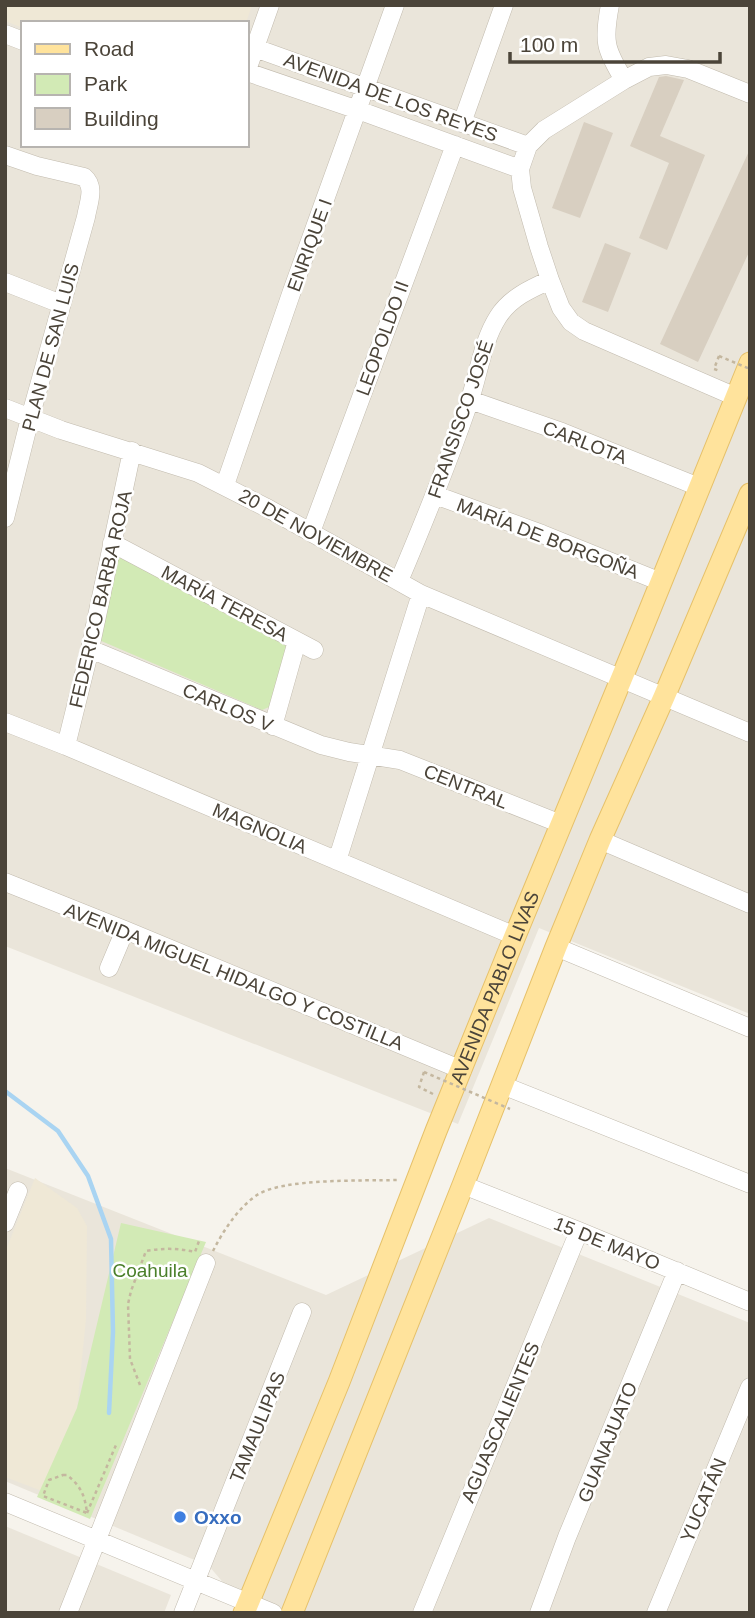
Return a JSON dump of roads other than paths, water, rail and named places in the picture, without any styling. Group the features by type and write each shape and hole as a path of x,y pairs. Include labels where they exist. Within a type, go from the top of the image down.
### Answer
{"main road":[{"name":"AVENIDA PABLO LIVAS","path":"246,1608 330,1405 515,936 750,363"},
{"path":"292,1613 555,947 750,495"}],"street":[{"path":"248,68 270,5"},
{"name":"ENRIQUE I","path":"225,485 395,5"},
{"path":"462,123 504,5"},
{"path":"610,5 606,42 610,57 624,80"},
{"name":"AVENIDA DE LOS REYES","path":"255,48 528,146"},
{"path":"736,397 584,331 571,322 561,308 550,280 522,188 520,169 528,146 544,130 649,67 666,65 688,69 750,94"},
{"name":"AVENIDA DE LOS REYES","path":"248,71 520,169"},
{"name":"LEOPOLDO II","path":"310,532 455,145"},
{"name":"PLAN DE SAN LUIS","path":"5,155 84,177 89,181 90,187 86,217 5,518"},
{"name":"FRANSISCO JOSÉ","path":"399,581 435,495 470,400 482,355 498,316 524,293 550,280"},
{"path":"5,282 61,304"},
{"name":"CARLOTA","path":"470,400 562,432 699,487"},
{"name":"20 DE NOVIEMBRE","path":"5,408 61,430 198,473 225,485 421,594 750,733"},
{"name":"FEDERICO BARBA ROJA","path":"66,746 90,649 132,451"},
{"name":"MARÍA DE BORGOÑA","path":"435,495 661,582"},
{"name":"MARÍA TERESA","path":"112,543 297,641 273,726"},
{"path":"337,860 421,594"},
{"path":"297,641 314,650"},
{"name":"CARLOS V","path":"90,649 321,745 370,755"},
{"name":"MAGNOLIA","path":"5,722 515,936"},
{"name":"CENTRAL","path":"370,755 400,760 561,824"},
{"path":"600,840 750,904"},
{"name":"AVENIDA MIGUEL HIDALGO Y COSTILLA","path":"5,882 462,1070"},
{"path":"109,968 125,930"},
{"path":"555,947 750,1028"},
{"path":"502,1085 750,1184"},
{"name":"15 DE MAYO","path":"463,1185 750,1302"},
{"path":"5,1223 18,1191"},
{"name":"AGUASCALIENTES","path":"422,1613 579,1231"},
{"path":"68,1613 206,1263"},
{"name":"GUANAJUATO","path":"539,1613 567,1537 677,1271"},
{"name":"TAMAULIPAS","path":"183,1613 302,1312"},
{"name":"YUCATÁN","path":"656,1613 750,1387"},
{"path":"5,1502 196,1581 246,1608 273,1613"}],"waterway":[{"path":"5,1091 58,1131 88,1176 111,1239 113,1332 109,1413"}],"place":[{"name":"Oxxo","path":"180,1517"}],"park label":[{"name":"Coahuila","path":"150,1270"}]}
